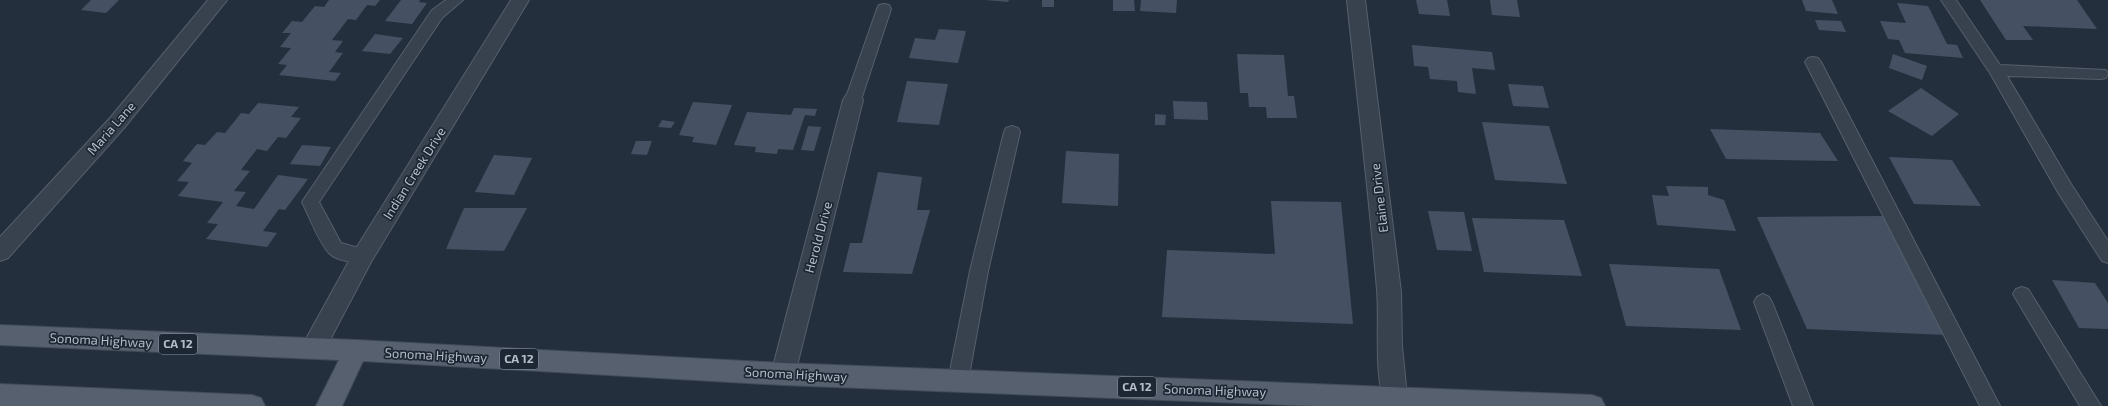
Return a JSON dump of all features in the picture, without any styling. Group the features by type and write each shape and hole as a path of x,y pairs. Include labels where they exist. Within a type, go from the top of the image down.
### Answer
{"main road":[{"name":"Sonoma Highway","path":"0,335 356,350 783,374 1395,397 1592,406"},
{"path":"329,406 356,350"},
{"path":"0,395 252,406"}],"street":[{"name":"Maria Lane","path":"0,252 117,122 218,0"},
{"name":"Indian Creek Drive","path":"313,348 363,256 520,0"},
{"name":"Elaine Drive","path":"1356,0 1389,292 1390,346 1395,397"},
{"name":"Herold Drive","path":"783,374 853,100"}],"lane":[{"path":"363,256 345,253 335,248 310,202 437,14 456,0"},
{"path":"1948,0 1996,70 2065,189 2108,256"},
{"path":"853,100 884,9"},
{"path":"1813,62 1990,406"},
{"path":"1996,70 2101,74"},
{"path":"958,381 979,271 1012,132"},
{"path":"2022,294 2091,406"},
{"path":"1763,302 1803,406"}],"building":[{"path":"91,0 119,0 106,13 81,10"},
{"path":"329,0 380,0 375,6 367,5 356,20 348,19 332,40 343,41 335,52 343,53 329,72 341,73 335,81 279,75 287,65 278,64 291,48 280,47 291,33 282,33 292,21 302,22 315,6 324,7"},
{"path":"401,0 420,0 419,2 427,3 412,24 385,21"},
{"path":"985,0 1009,0 1008,2"},
{"path":"1042,0 1054,0 1054,7 1042,7"},
{"path":"1113,0 1134,0 1135,11 1113,11"},
{"path":"1141,0 1177,0 1176,13 1140,11"},
{"path":"1416,0 1447,0 1450,16 1419,14"},
{"path":"1490,0 1517,0 1520,17 1492,15"},
{"path":"1802,0 1832,0 1838,14 1806,11"},
{"path":"1980,0 2077,0 2097,29 2023,26 2033,40 2006,40"},
{"path":"1897,3 1928,6 1947,44 1957,45 1963,58 1905,53 1899,40 1888,39 1880,21 1906,23"},
{"path":"1815,20 1841,21 1846,32 1819,30"},
{"path":"939,29 966,31 958,63 909,58 915,38 935,40"},
{"path":"375,34 403,38 390,54 362,51"},
{"path":"1412,45 1492,52 1495,70 1472,68 1476,94 1458,92 1457,81 1430,79 1428,67 1414,66"},
{"path":"1237,54 1284,55 1288,96 1294,96 1297,118 1267,118 1266,107 1249,107 1248,93 1240,93"},
{"path":"1893,54 1927,66 1922,80 1889,68"},
{"path":"907,81 948,84 939,125 897,122"},
{"path":"1508,84 1543,86 1549,108 1513,106"},
{"path":"1921,88 1959,114 1932,136 1888,111"},
{"path":"1173,101 1207,102 1208,120 1174,119"},
{"path":"693,102 732,105 716,145 692,142 694,137 679,135"},
{"path":"258,103 299,107 291,117 301,118 286,138 278,137 267,151 257,149 241,170 250,171 234,191 246,192 236,206 254,209 278,175 308,179 285,210 279,209 263,231 277,233 267,247 206,239 218,224 207,223 223,202 178,196 189,182 177,181 192,163 183,161 197,144 205,145 217,132 225,133 241,113 249,114"},
{"path":"794,108 817,109 815,116 805,115 793,150 778,149 777,154 755,152 756,147 734,145 747,112 791,115"},
{"path":"1155,114 1166,115 1165,125 1155,125"},
{"path":"662,120 675,122 671,128 658,127"},
{"path":"1482,122 1549,126 1567,184 1495,180"},
{"path":"808,126 821,127 814,151 801,150"},
{"path":"1710,129 1820,133 1838,161 1726,159"},
{"path":"636,141 652,141 647,155 631,154"},
{"path":"302,145 331,147 320,166 290,164"},
{"path":"1066,151 1119,154 1118,206 1062,203"},
{"path":"494,155 532,158 514,195 475,192"},
{"path":"1889,157 1952,160 1981,206 1914,204"},
{"path":"878,172 922,177 917,210 930,210 912,274 843,272 850,243 862,243"},
{"path":"1666,186 1708,187 1708,195 1724,200 1736,231 1657,225 1652,195 1669,196"},
{"path":"1271,201 1341,202 1353,324 1162,317 1167,250 1275,254"},
{"path":"464,208 527,208 504,251 446,249"},
{"path":"1428,211 1464,212 1472,251 1437,250"},
{"path":"1883,216 1947,335 1807,329 1757,217"},
{"path":"1472,218 1564,220 1582,276 1484,272"},
{"path":"1609,264 1719,269 1741,330 1626,326"},
{"path":"2052,280 2095,283 2108,303 2108,329 2079,328"}]}
